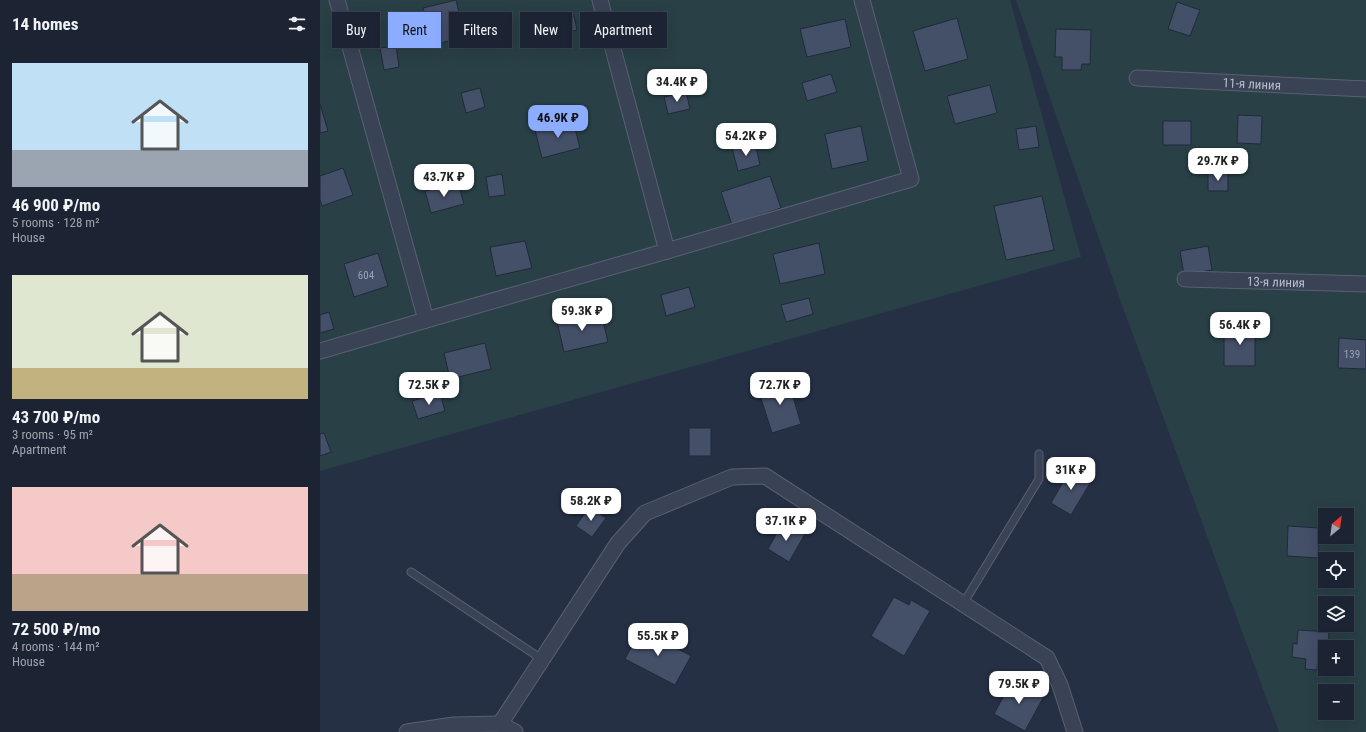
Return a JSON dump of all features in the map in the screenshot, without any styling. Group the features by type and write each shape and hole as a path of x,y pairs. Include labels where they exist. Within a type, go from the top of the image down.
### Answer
{"street":[{"path":"337,0 426,320"},
{"path":"600,0 667,251"},
{"path":"320,350 667,251 911,179 862,0"},
{"name":"11-я линия","path":"1138,78 1366,89"},
{"name":"13-я линия","path":"1185,279 1366,284"},
{"path":"500,724 618,543 645,513 732,477 765,476 1046,658 1060,685 1075,732"},
{"path":"407,732 454,725 500,724 515,732"}],"lane":[{"path":"963,604 1039,479 1039,454"},
{"path":"411,572 543,660"}],"green space":[{"path":"320,0 1010,0 1081,257 320,471"},
{"path":"1016,0 1366,0 1366,732 1279,732 1121,302"}],"building":[{"path":"456,0 459,12 449,12 449,41 441,43 441,12 424,12 423,8"},
{"path":"1177,2 1200,10 1190,36 1168,29"},
{"path":"572,16 574,16 577,30 572,31"},
{"path":"957,18 968,59 925,71 913,31"},
{"path":"845,19 851,47 807,57 800,29"},
{"path":"1056,29 1091,30 1090,64 1082,64 1081,70 1062,70 1062,57 1055,57"},
{"path":"380,48 396,48 399,67 384,70"},
{"path":"831,74 837,92 807,101 802,83"},
{"path":"990,85 997,113 955,124 947,96"},
{"path":"480,88 485,107 466,113 461,93"},
{"path":"686,92 690,109 668,114 664,97"},
{"path":"320,104 328,131 320,133"},
{"path":"1238,115 1262,116 1261,144 1237,143"},
{"path":"573,120 580,148 542,158 535,130"},
{"path":"1163,121 1191,121 1191,145 1163,145"},
{"path":"861,126 868,161 832,169 825,134"},
{"path":"1036,126 1039,147 1019,150 1016,129"},
{"path":"755,143 760,165 738,171 732,148"},
{"path":"343,168 353,195 322,206 320,199 320,176"},
{"path":"1208,172 1228,172 1228,191 1208,191"},
{"path":"502,174 505,195 489,197 486,177"},
{"path":"770,176 781,208 732,225 721,192"},
{"path":"458,182 464,204 431,213 425,191"},
{"path":"1042,196 1054,250 1006,260 994,206"},
{"path":"525,241 532,268 496,276 490,247"},
{"path":"819,243 825,274 780,284 773,254"},
{"path":"1208,246 1212,270 1184,275 1180,251"},
{"path":"378,253 388,286 354,297 344,264"},
{"path":"689,287 695,307 666,316 661,295"},
{"path":"809,298 813,314 786,322 781,305"},
{"path":"329,312 334,329 320,333 320,315"},
{"path":"601,312 608,342 564,352 557,322"},
{"path":"1224,326 1255,326 1255,366 1224,366"},
{"path":"1339,338 1366,340 1366,369 1338,368"},
{"path":"485,343 491,369 450,379 444,353"},
{"path":"788,380 801,424 772,433 758,389"},
{"path":"440,393 445,411 418,419 412,401"},
{"path":"689,428 711,428 711,456 689,456"},
{"path":"324,433 331,452 320,456 320,434"},
{"path":"1071,468 1092,480 1071,515 1051,503"},
{"path":"589,507 606,518 592,537 576,526"},
{"path":"783,522 805,534 789,562 768,549"},
{"path":"1288,526 1318,528 1318,558 1287,556"},
{"path":"894,597 909,605 911,600 930,611 904,656 871,636"},
{"path":"641,629 691,656 675,685 625,659"},
{"path":"1298,630 1329,632 1328,640 1318,640 1317,670 1305,669 1306,659 1292,657 1293,643 1297,644"},
{"path":"1013,679 1044,696 1025,731 994,714"}]}
